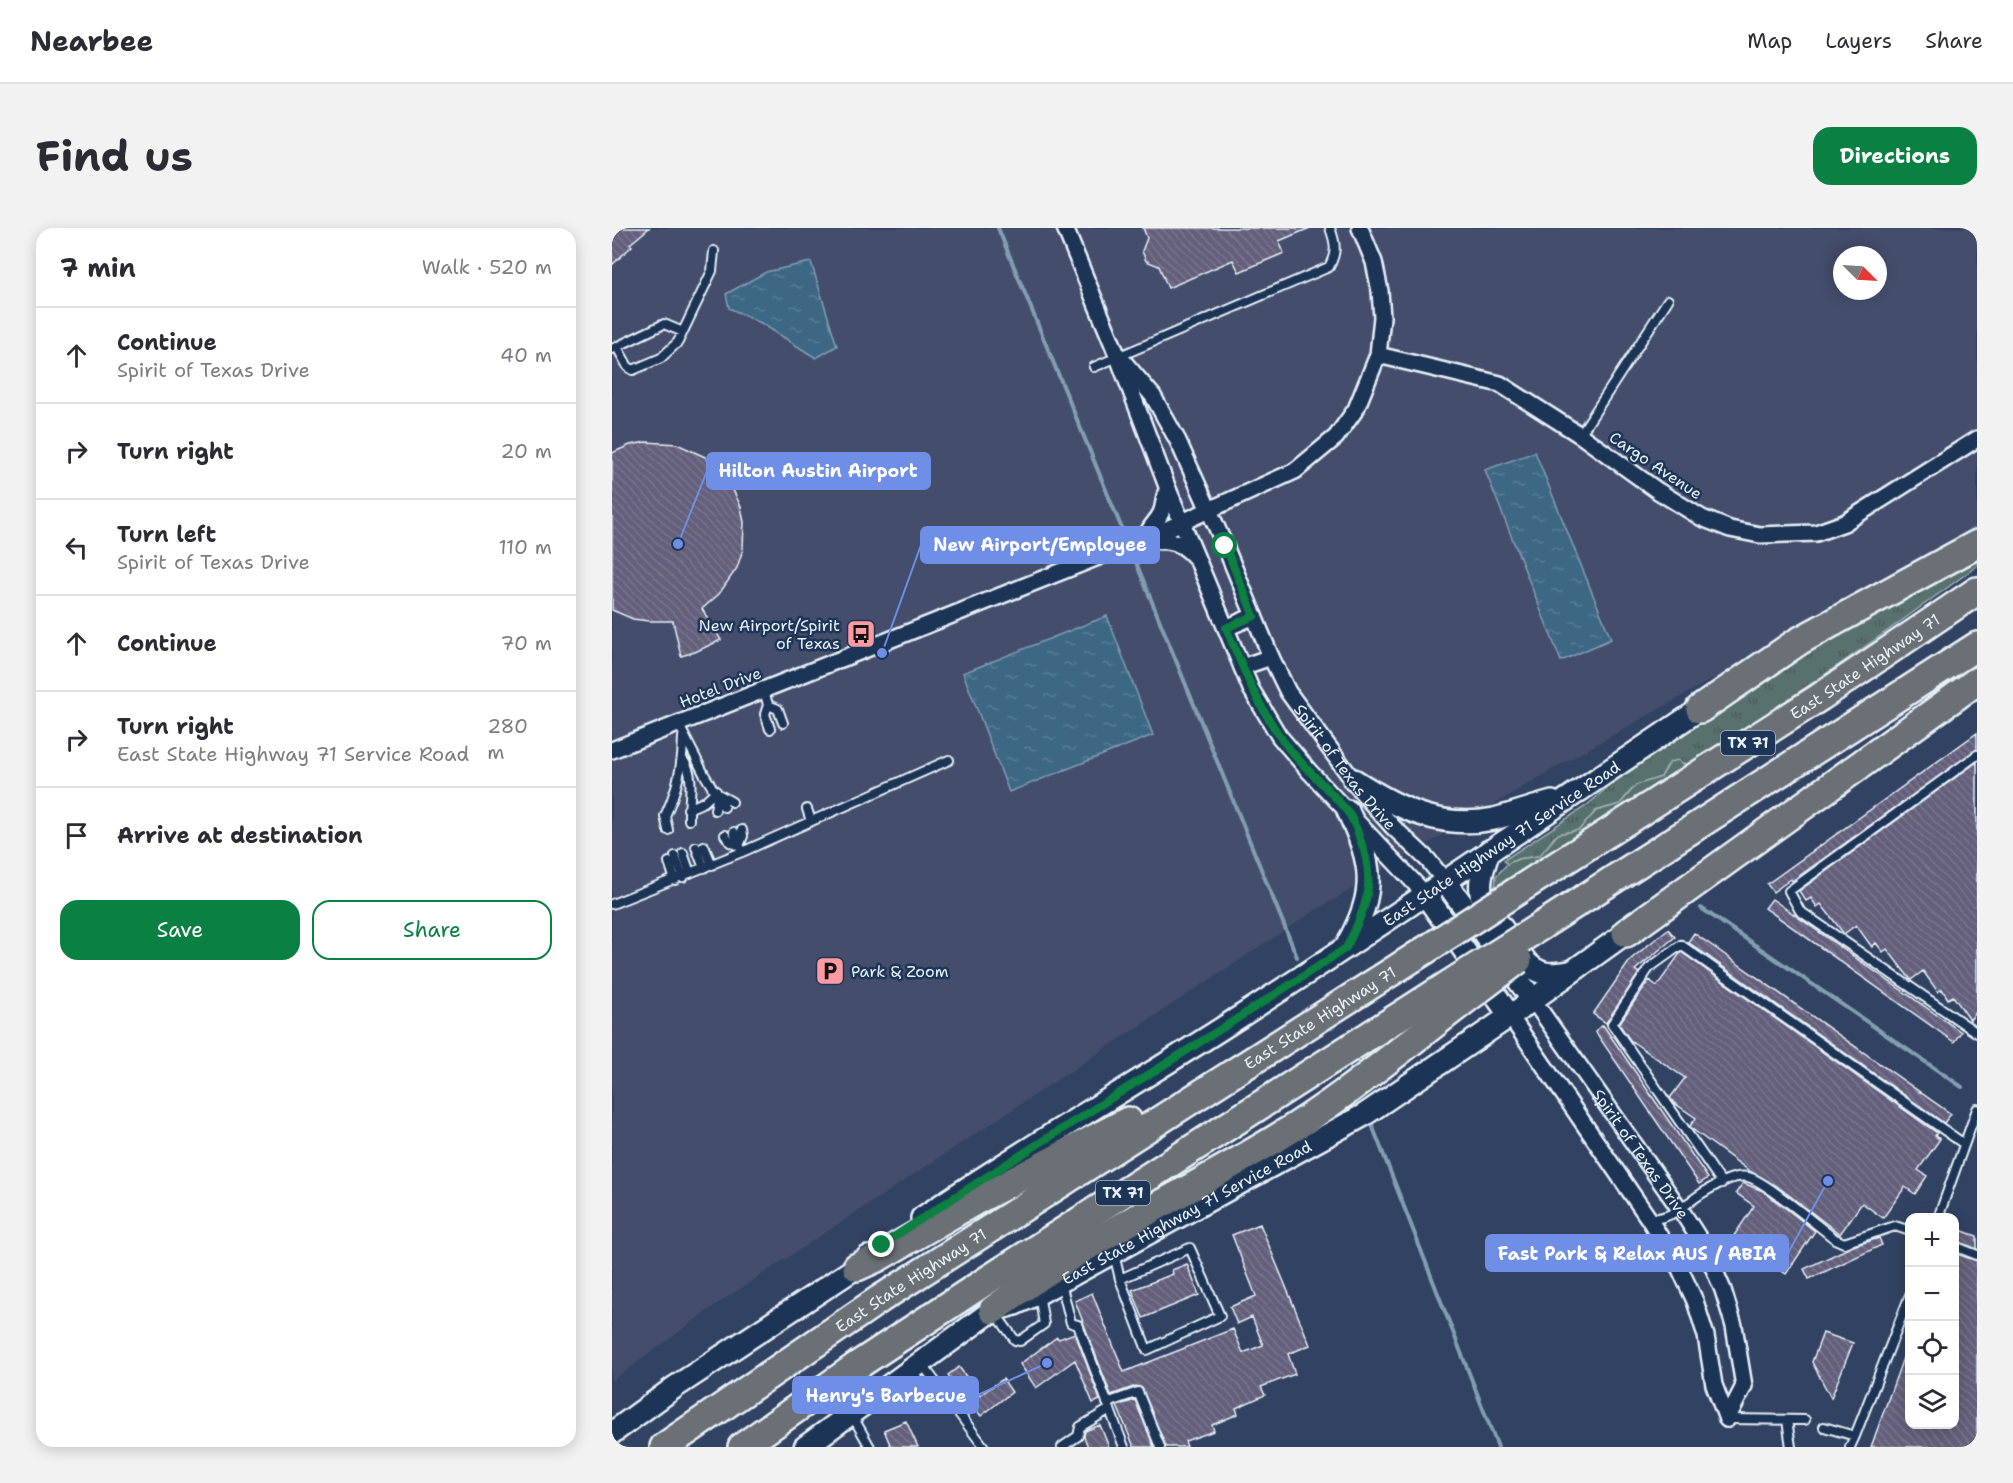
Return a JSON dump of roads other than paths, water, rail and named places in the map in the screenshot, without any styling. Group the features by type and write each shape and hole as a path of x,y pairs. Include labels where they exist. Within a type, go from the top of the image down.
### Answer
{"highway":[{"path":"1700,709 1798,641 1977,544"},
{"name":"East State Highway 71","path":"664,1447 862,1311 1820,697 1977,591"},
{"name":"TX 71","path":"742,1447 825,1388 990,1279 1454,994 1655,853 1977,646"},
{"path":"1626,933 1977,681"},
{"path":"993,1310 1061,1262 1118,1227 1277,1139 1346,1092 1454,994"},
{"path":"857,1267 877,1258 975,1201 1145,1112 1167,1102 1199,1094"},
{"path":"687,1447 738,1410 972,1253 1036,1199"},
{"path":"722,1447 796,1395 825,1388"}],"street":[{"name":"Spirit of Texas Drive","path":"1065,228 1118,357 1168,489 1251,688 1279,736 1425,894 1649,1219 1680,1269 1695,1300 1706,1336 1714,1385 1727,1419"},
{"name":"Hotel Drive","path":"612,750 681,730 764,690 1142,540 1295,471 1336,437 1356,409 1378,355 1382,317 1380,291 1374,262 1360,228"},
{"name":"Cargo Avenue","path":"1378,355 1500,384 1580,435 1658,491 1702,518 1760,535 1816,533 1844,523 1977,439"},
{"name":"Spirit of Texas Drive","path":"1118,357 1154,396 1178,441 1288,692 1361,791 1393,827 1428,860 1445,881 1533,1000 1705,1248 1723,1290 1734,1326 1744,1386 1727,1419"},
{"path":"1168,489 1165,492 1158,518 1149,526 1142,540 1172,542 1188,550 1197,560"},
{"path":"1226,628 1254,616"},
{"path":"1242,667 1271,657"},
{"name":"East State Highway 71 Service Road","path":"612,1433 675,1387 857,1267 882,1245 1346,948 1700,709"},
{"path":"1354,780 1409,812 1445,820 1481,821 1568,798"},
{"path":"1346,948 1361,919 1368,897 1369,881 1364,848 1348,811"},
{"path":"1489,851 1480,881 1483,903 1527,963 1534,969 1545,974 1571,972"},
{"name":"East State Highway 71 Service Road","path":"805,1447 993,1310 1015,1304 1039,1293 1344,1126 1400,1092 1626,933"},
{"path":"612,1413 646,1404 675,1387"}],"lane":[{"path":"1094,366 1329,267 1335,256 1336,244 1330,228"},
{"path":"683,332 664,324 614,348 628,367 638,369 661,358 678,342 683,332 712,271 714,251"},
{"path":"1580,435 1668,300"},
{"path":"764,690 768,705 765,714 770,729"},
{"path":"768,705 778,709 783,723"},
{"path":"668,830 665,816 683,760 681,730"},
{"path":"681,730 724,807"},
{"path":"1977,755 1789,891 1800,911 1977,1034"},
{"path":"683,760 688,765 690,781 689,820"},
{"path":"612,904 687,875 740,849 811,821 949,760"},
{"path":"717,793 732,802"},
{"path":"688,809 717,793"},
{"path":"715,810 717,793"},
{"path":"807,809 811,821"},
{"path":"738,831 743,836 740,849"},
{"path":"725,835 729,842 740,849"},
{"path":"700,847 708,866"},
{"path":"675,880 676,857 687,875"},
{"path":"1722,1183 1612,1024 1649,968 1681,945 1964,1144"},
{"path":"1940,1213 1977,1109"},
{"path":"1649,1219 1670,1216 1704,1192 1730,1179 1749,1177 1764,1185 1835,1239 1844,1243 1895,1226 1905,1229"},
{"path":"1114,1252 1120,1279 1147,1350 1220,1316 1191,1248 1120,1279"},
{"path":"1959,1248 1977,1255"},
{"path":"1061,1281 1071,1323 1078,1325 1124,1447"},
{"path":"993,1310 1017,1342 1042,1326 1044,1322 1039,1293"},
{"path":"1850,1447 1905,1309"},
{"path":"921,1362 984,1447"},
{"path":"1062,1447 1078,1436 1080,1427 1108,1406 1138,1392 1160,1447"},
{"path":"852,1414 870,1447"},
{"path":"1727,1419 1805,1420"},
{"path":"1787,1420 1791,1447"},
{"path":"1824,1427 1855,1436"}],"water":[{"path":"811,262 837,346 816,358 761,323 729,308 726,294 766,272"},
{"path":"1535,452 1611,639 1561,661 1485,470"},
{"path":"1107,616 1153,735 1009,792 963,673"}],"waterway":[{"path":"998,228 1127,541"},
{"path":"1130,548 1297,957"},
{"path":"1701,908 1962,1087"},
{"path":"1372,1125 1498,1447"}],"place":[{"name":"Hilton Austin Airport","path":"678,544"},
{"name":"New Airport/Spirit of Texas","path":"861,634"},
{"name":"New Airport/Employee","path":"882,653"},
{"name":"Park & Zoom","path":"830,971"},
{"name":"Fast Park & Relax AUS / ABIA","path":"1828,1181"},
{"name":"Henry's Barbecue","path":"1047,1363"}]}
